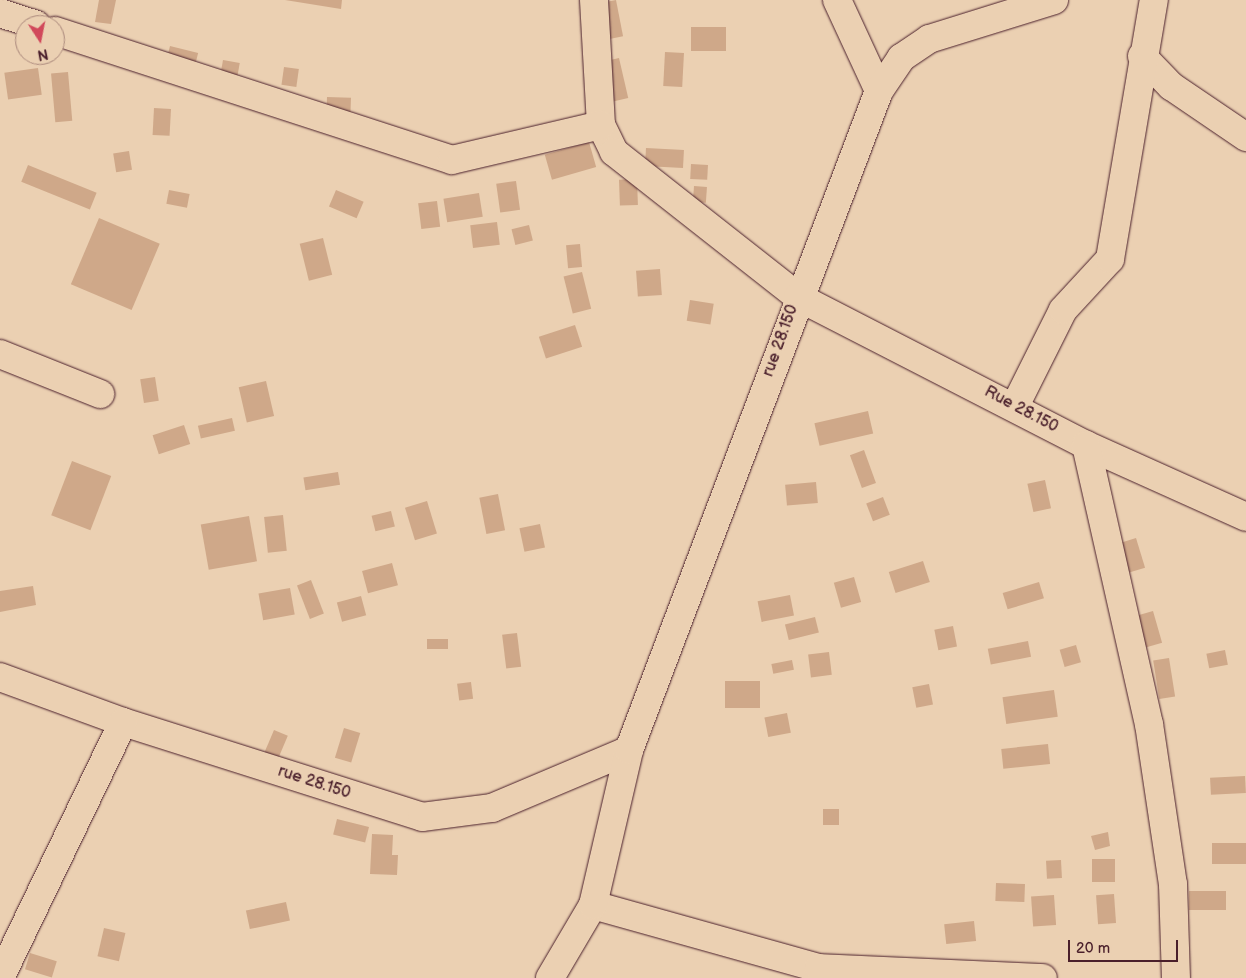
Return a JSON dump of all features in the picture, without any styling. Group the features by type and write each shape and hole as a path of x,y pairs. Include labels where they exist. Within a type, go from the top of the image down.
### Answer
{"street":[{"name":"rue 28.150","path":"550,978 593,905 628,750 798,297 614,152 601,125 594,0"},
{"path":"837,0 878,91"},
{"path":"798,297 878,91 901,58 929,39 1054,0"},
{"path":"1015,406 1063,310 1110,259 1142,56 1154,0"},
{"path":"0,13 15,18"},
{"path":"65,34 452,160 601,125"},
{"path":"1142,56 1171,86 1246,137"},
{"name":"Rue 28.150","path":"798,297 1015,406 1086,445 1246,517"},
{"path":"0,354 100,394"},
{"path":"1086,445 1149,724 1173,884 1176,978"},
{"name":"rue 28.150","path":"0,677 123,722 422,817 492,808 628,750"},
{"path":"0,978 123,722"},
{"path":"593,905 819,968 1043,978"}],"building":[{"path":"99,0 116,0 111,24 95,22"},
{"path":"285,0 342,0 341,9"},
{"path":"616,0 623,36 604,40 597,4"},
{"path":"691,27 726,27 726,51 691,51"},
{"path":"170,46 198,53 193,75 164,68"},
{"path":"665,52 684,53 682,87 663,86"},
{"path":"619,58 628,98 609,102 600,62"},
{"path":"223,60 240,63 235,92 218,89"},
{"path":"284,67 299,69 296,87 281,85"},
{"path":"38,68 42,95 8,99 4,73"},
{"path":"68,72 72,121 55,122 51,73"},
{"path":"327,97 351,98 350,113 326,112"},
{"path":"154,108 171,109 170,136 153,135"},
{"path":"589,142 596,167 552,180 545,155"},
{"path":"646,148 684,150 683,168 645,166"},
{"path":"129,151 132,170 116,172 113,154"},
{"path":"691,164 708,165 707,180 690,179"},
{"path":"28,165 97,193 90,209 21,182"},
{"path":"637,179 638,205 620,206 619,180"},
{"path":"516,181 520,210 500,213 496,184"},
{"path":"694,186 707,187 706,203 693,202"},
{"path":"169,190 190,194 187,208 166,204"},
{"path":"336,190 364,202 357,218 329,207"},
{"path":"479,193 483,217 447,222 443,199"},
{"path":"437,201 440,227 421,229 418,203"},
{"path":"99,218 160,244 132,310 71,284"},
{"path":"497,222 500,245 473,248 470,225"},
{"path":"529,225 533,241 515,245 512,229"},
{"path":"323,238 332,275 309,281 300,244"},
{"path":"580,244 582,267 568,268 566,245"},
{"path":"660,269 662,295 638,297 636,271"},
{"path":"582,272 591,309 573,313 564,277"},
{"path":"690,300 714,304 710,324 687,321"},
{"path":"575,325 582,347 546,359 539,337"},
{"path":"155,377 159,401 144,403 140,379"},
{"path":"266,381 274,416 247,422 239,387"},
{"path":"868,411 873,433 820,446 814,423"},
{"path":"232,418 235,431 201,439 198,426"},
{"path":"184,425 190,444 159,454 153,435"},
{"path":"864,450 876,483 862,488 850,455"},
{"path":"72,461 111,476 90,530 51,515"},
{"path":"338,472 340,485 305,490 303,477"},
{"path":"1045,480 1051,508 1033,512 1027,484"},
{"path":"816,482 818,503 787,506 785,485"},
{"path":"498,494 505,530 486,534 479,498"},
{"path":"883,497 890,515 873,521 866,503"},
{"path":"427,501 437,534 415,540 405,508"},
{"path":"391,511 395,527 375,531 372,516"},
{"path":"283,515 287,551 268,553 264,517"},
{"path":"249,516 257,561 209,570 201,525"},
{"path":"540,524 545,547 524,552 519,528"},
{"path":"1136,538 1145,568 1125,574 1116,544"},
{"path":"923,561 930,582 896,593 889,572"},
{"path":"392,563 398,585 368,593 362,571"},
{"path":"854,577 861,602 841,608 834,583"},
{"path":"311,580 324,614 310,619 297,585"},
{"path":"1039,582 1044,598 1008,609 1003,593"},
{"path":"33,586 36,605 0,612 0,591"},
{"path":"290,588 295,615 263,620 258,594"},
{"path":"790,595 794,616 762,622 758,601"},
{"path":"361,596 366,615 342,622 337,602"},
{"path":"1153,611 1162,643 1144,648 1135,616"},
{"path":"815,617 819,633 789,640 785,624"},
{"path":"953,626 957,647 938,650 934,630"},
{"path":"517,633 521,667 506,669 502,635"},
{"path":"427,639 448,639 448,649 427,649"},
{"path":"1028,641 1031,657 991,665 988,649"},
{"path":"1076,645 1081,662 1065,667 1060,650"},
{"path":"1225,650 1228,665 1209,668 1206,654"},
{"path":"829,652 832,675 811,677 808,655"},
{"path":"1169,658 1175,697 1159,699 1153,661"},
{"path":"792,660 794,670 773,674 771,664"},
{"path":"725,681 760,681 760,708 725,708"},
{"path":"471,682 473,699 459,701 457,684"},
{"path":"929,684 933,705 916,708 912,687"},
{"path":"1054,690 1058,717 1006,724 1003,697"},
{"path":"787,713 791,733 768,737 764,717"},
{"path":"344,728 360,733 351,763 335,758"},
{"path":"274,730 288,736 276,764 262,759"},
{"path":"1048,744 1050,764 1003,769 1001,749"},
{"path":"1245,776 1246,793 1211,795 1210,778"},
{"path":"823,809 839,809 839,825 823,825"},
{"path":"337,819 369,827 365,843 333,835"},
{"path":"1108,832 1110,846 1095,850 1091,836"},
{"path":"372,834 393,835 392,855 398,855 397,875 370,874"},
{"path":"1212,843 1246,843 1246,864 1212,864"},
{"path":"1092,859 1115,859 1115,882 1092,882"},
{"path":"1061,860 1062,878 1047,879 1046,861"},
{"path":"996,883 1025,884 1024,902 995,901"},
{"path":"1189,891 1226,891 1226,910 1189,910"},
{"path":"1114,894 1116,923 1098,924 1096,895"},
{"path":"1054,895 1056,925 1033,927 1031,897"},
{"path":"286,902 290,921 250,929 246,911"},
{"path":"974,921 976,941 946,944 944,924"},
{"path":"104,928 125,933 119,961 97,956"},
{"path":"30,953 57,961 52,977 25,969"}]}
